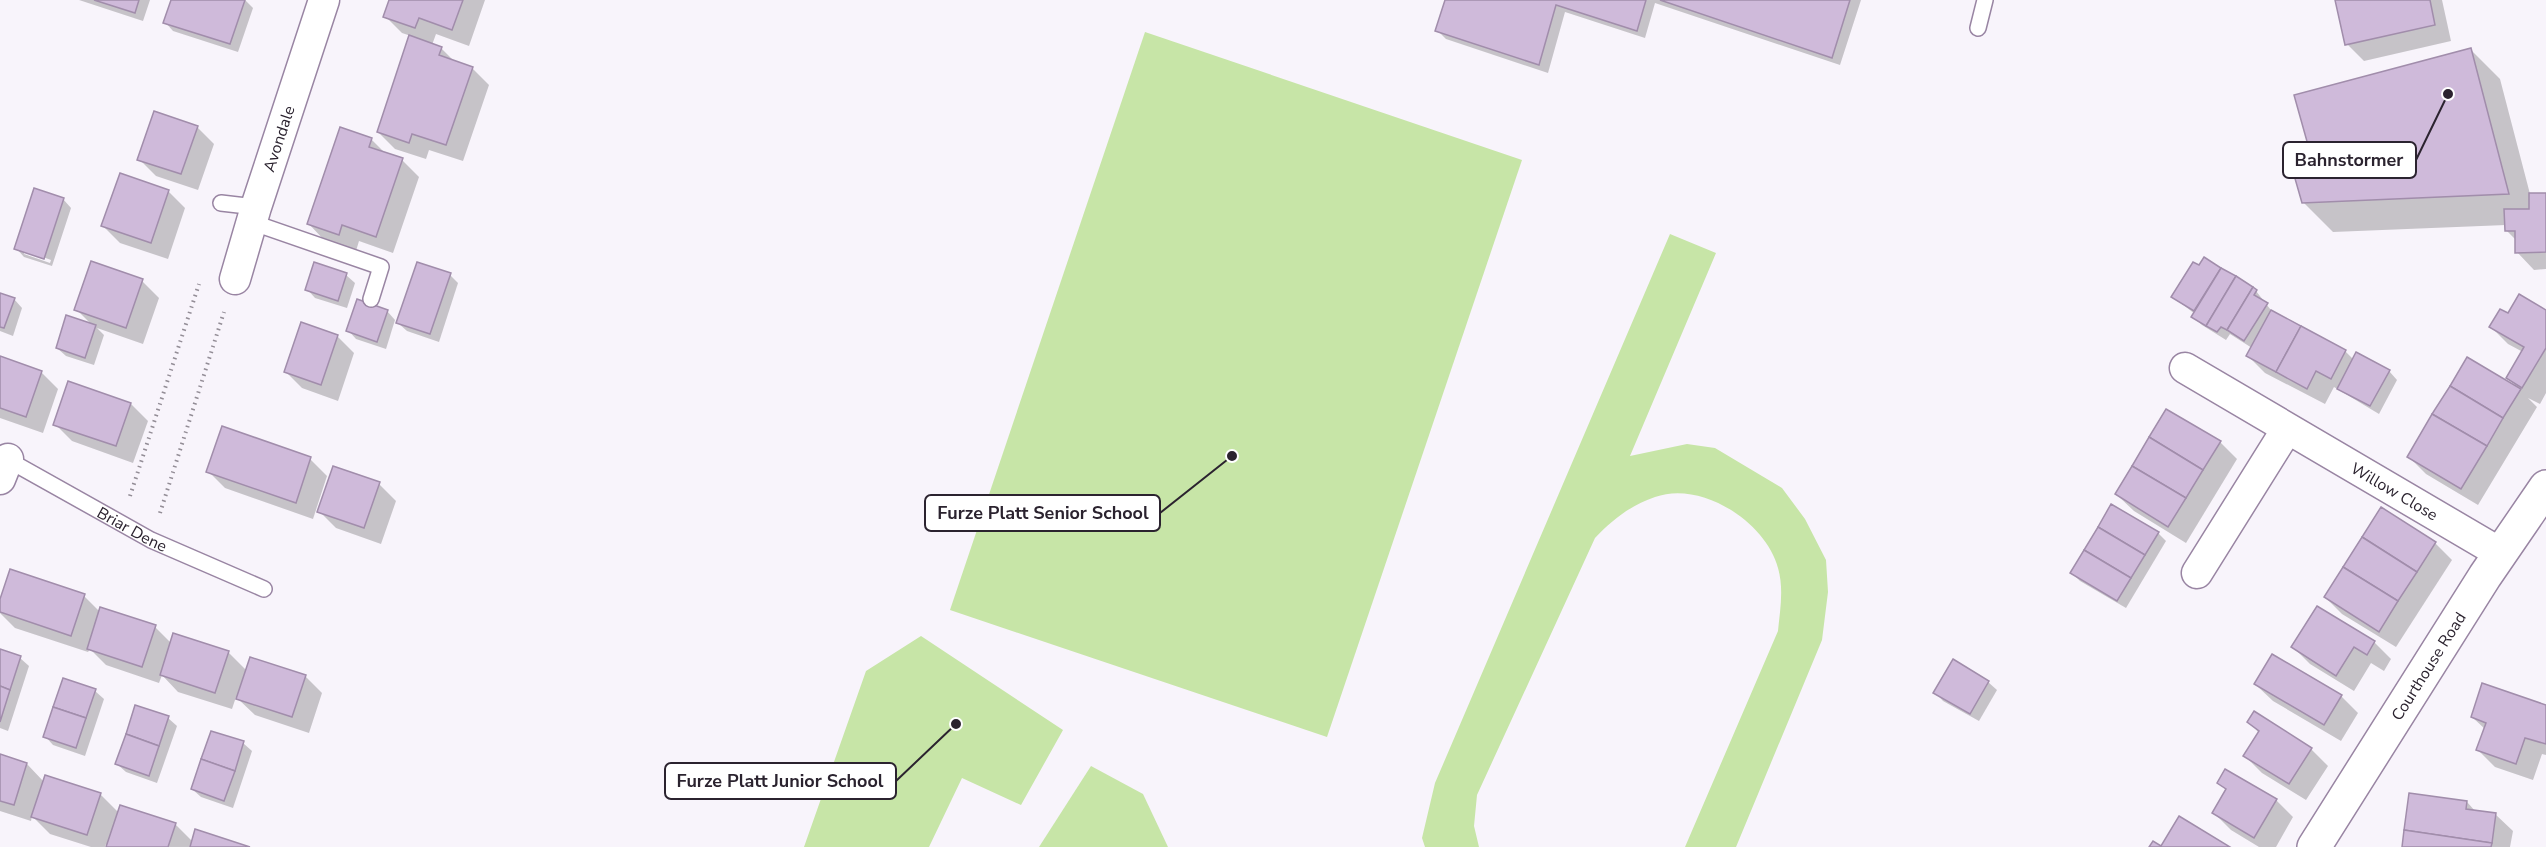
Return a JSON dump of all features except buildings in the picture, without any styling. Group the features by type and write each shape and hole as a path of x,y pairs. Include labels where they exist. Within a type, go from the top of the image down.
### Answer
{"street":[{"name":"Avondale","path":"235,279 324,0"},
{"name":"Willow Close","path":"2185,368 2500,553"},
{"path":"2197,573 2288,429"},
{"name":"Courthouse Road","path":"2314,847 2500,553 2546,487"}],"lane":[{"path":"1978,28 1985,0"},
{"path":"221,203 381,267 371,298"},
{"name":"Briar Dene","path":"2,465 152,540 264,589"}],"path":[{"path":"152,540 235,279"},
{"path":"122,523 200,282"}],"green space":[{"path":"1145,32 1522,160 1327,737 950,610"},
{"path":"1670,234 1716,253 1630,456 1687,444 1715,448 1782,488 1805,519 1826,560 1828,592 1822,640 1736,847 1685,847 1778,631 1781,600 1780,576 1771,551 1760,535 1729,509 1692,494 1673,493 1638,504 1615,519 1595,538 1477,795 1474,826 1479,847 1425,847 1422,838 1435,783"},
{"path":"921,636 1063,730 1021,805 962,778 929,847 804,847 866,671"},
{"path":"1091,766 1143,794 1168,847 1039,847"}],"place":[{"name":"Bahnstormer","path":"2448,94"},
{"name":"Furze Platt Senior School","path":"1232,456"},
{"name":"Furze Platt Junior School","path":"956,724"}]}
